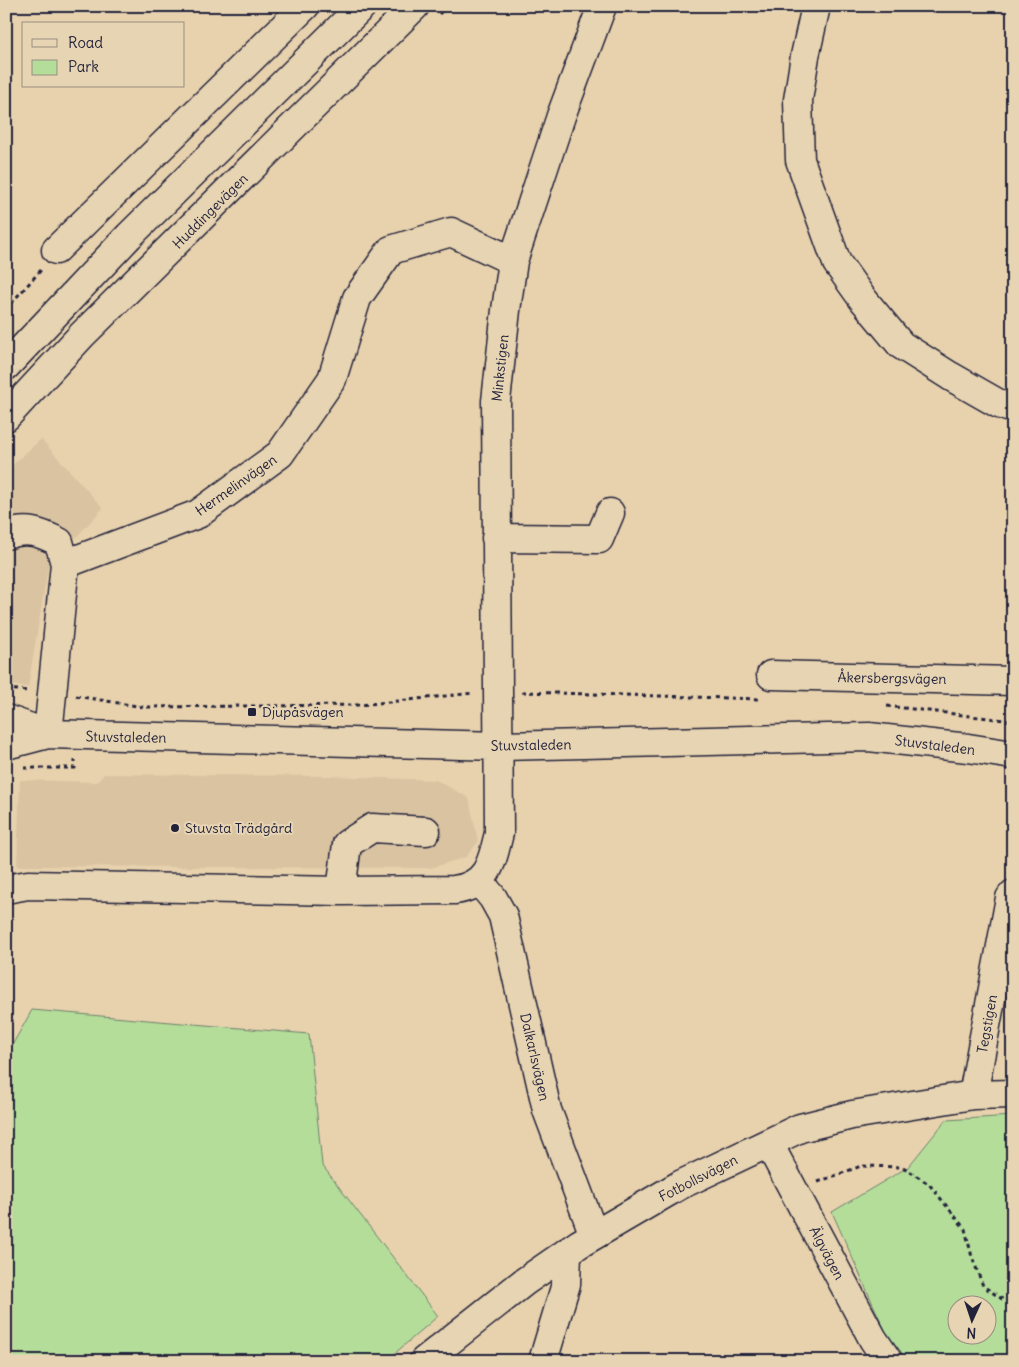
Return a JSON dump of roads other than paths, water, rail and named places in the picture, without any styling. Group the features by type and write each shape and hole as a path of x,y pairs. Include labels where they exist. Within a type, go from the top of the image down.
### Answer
{"street":[{"path":"56,250 305,6"},
{"path":"6,366 129,236 362,6"},
{"name":"Huddingevägen","path":"6,417 82,335 415,6"},
{"name":"Minkstigen","path":"499,746 496,401 513,261 561,116 602,6"},
{"path":"816,6 798,100 800,160 837,263 862,298 901,345 999,404 1013,408"},
{"name":"Hermelinvägen","path":"65,564 198,514 280,454 332,379 357,298 391,250 451,232 513,261"},
{"path":"496,538 599,539 610,513"},
{"path":"6,535 14,532 38,532 59,542 65,564 48,734"},
{"name":"Åkersbergsvägen","path":"771,675 1013,681"},
{"name":"Stuvstaleden","path":"6,719 48,734"},
{"name":"Stuvstaleden","path":"6,745 48,734 499,746 869,737 1013,755"},
{"path":"6,889 28,885 341,891 454,890 468,888 479,881 487,871 499,833 499,746"},
{"path":"341,891 347,844 372,828 426,831"},
{"name":"Dalkarlsvägen","path":"479,881 493,898 503,916 547,1110 594,1235"},
{"name":"Tegstigen","path":"973,1095 1010,898 1013,894"},
{"name":"Fotbollsvägen","path":"424,1361 524,1282 594,1235 680,1185 800,1128 827,1120 973,1095 1013,1094"},
{"name":"Älgvägen","path":"769,1144 873,1339 888,1361"},
{"path":"544,1361 566,1284 567,1252"}],"place":[{"name":"Djupåsvägen","path":"252,712"},
{"name":"Stuvsta Trädgård","path":"175,828"}]}
